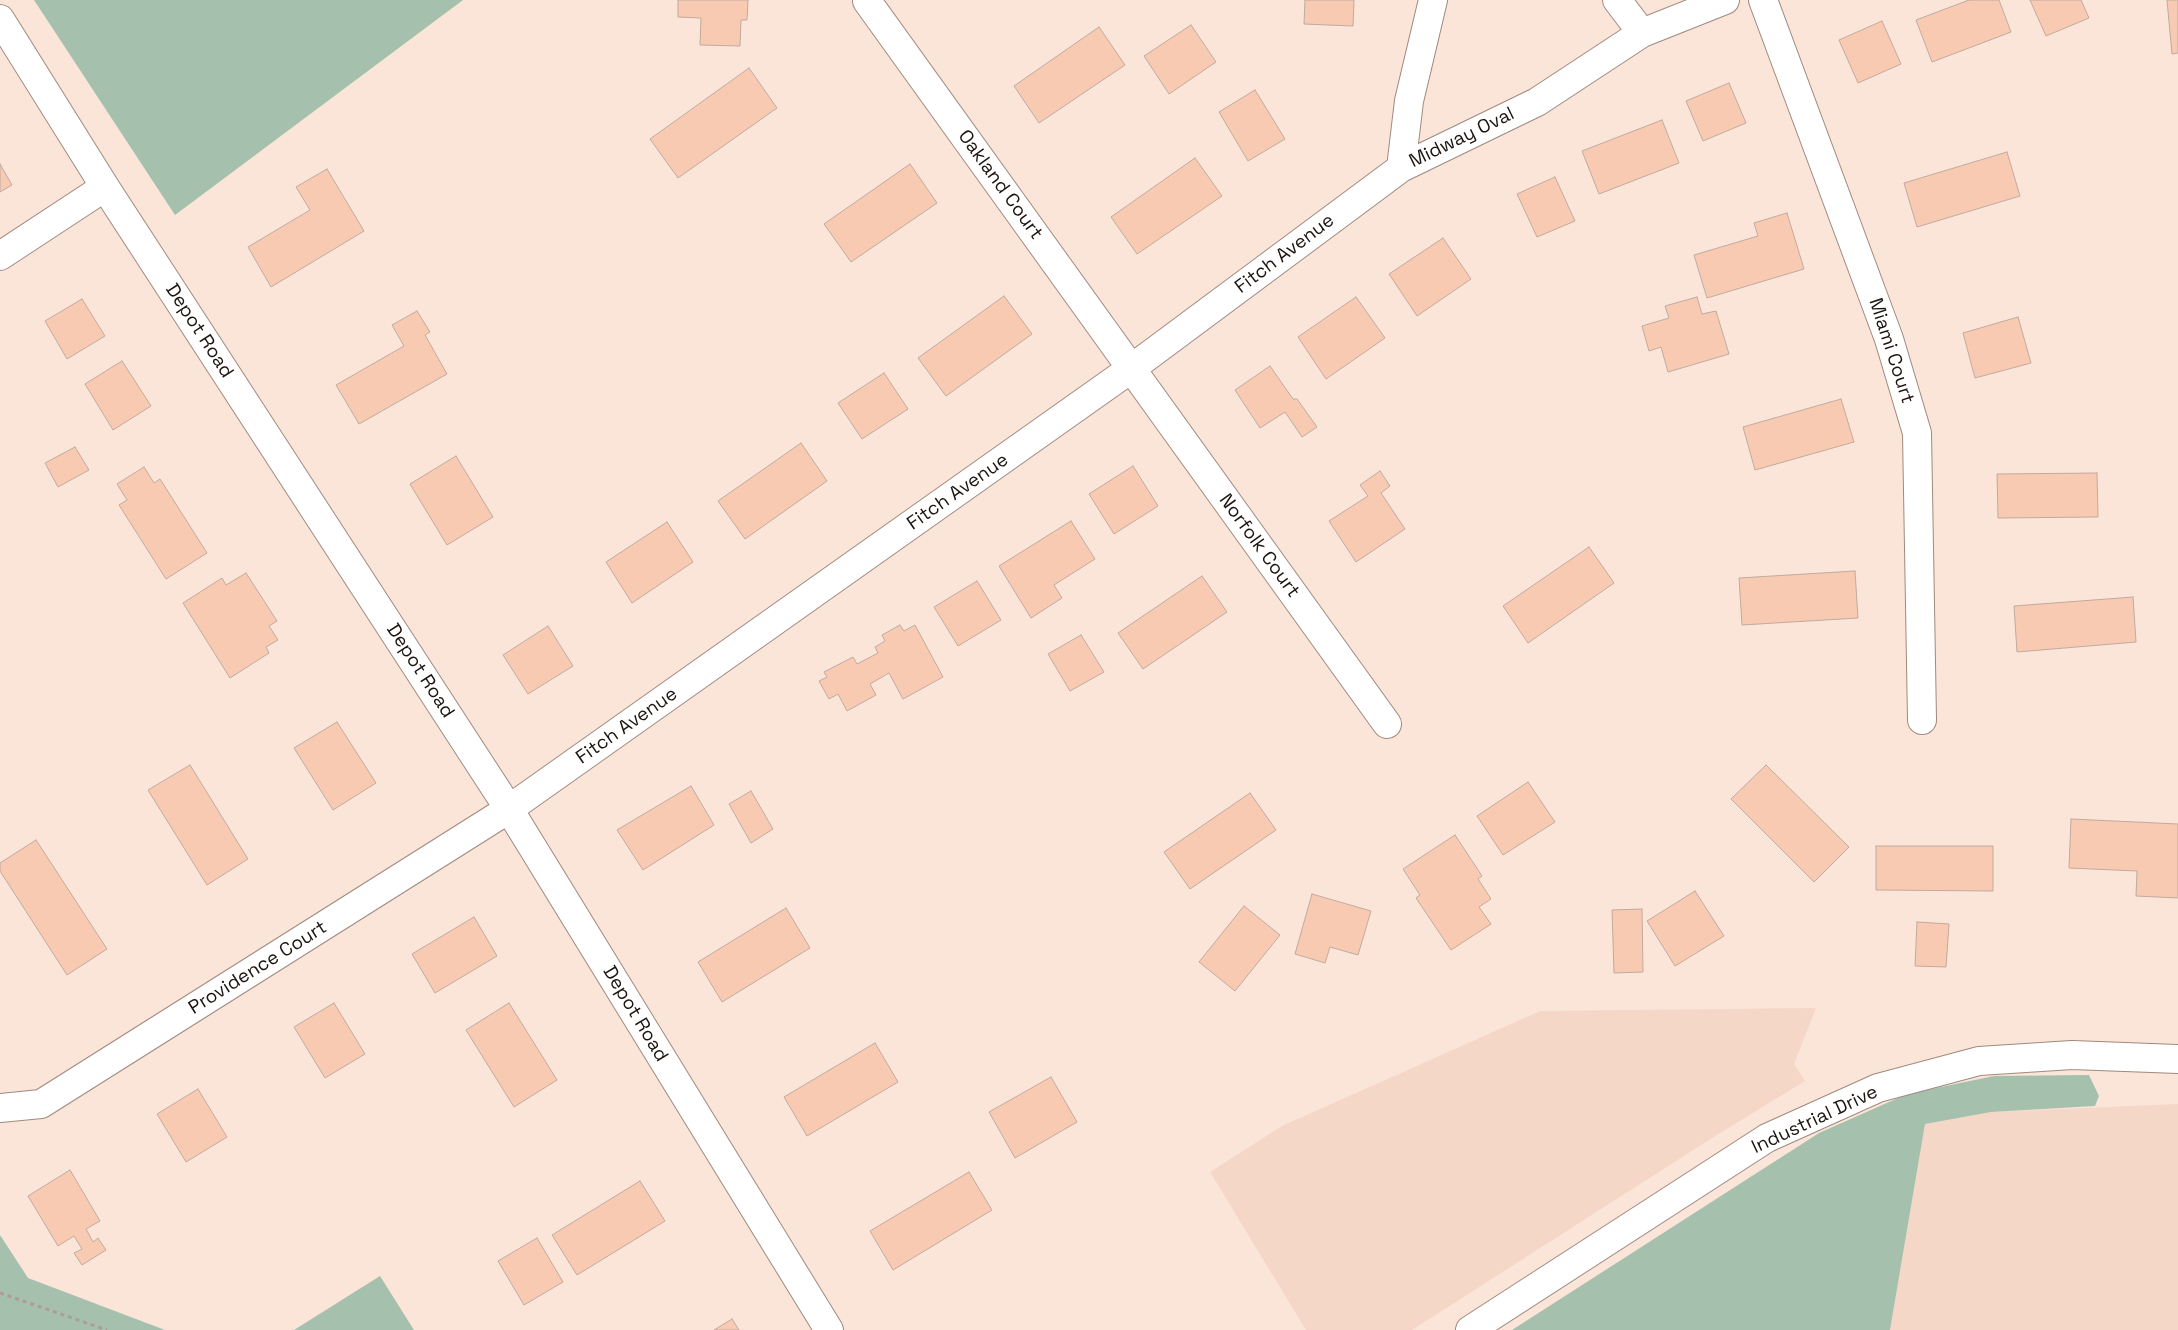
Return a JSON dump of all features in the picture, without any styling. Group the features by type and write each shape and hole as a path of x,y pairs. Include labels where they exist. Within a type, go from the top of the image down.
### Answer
{"street":[{"name":"Midway Oval","path":"1401,168 1409,101 1433,0"},
{"path":"1617,0 1642,33"},
{"name":"Midway Oval","path":"1401,168 1537,102 1642,33 1725,0"},
{"name":"Miami Court","path":"1763,0 1889,338 1917,433 1922,720"},
{"name":"Oakland Court","path":"867,1 1132,368"},
{"name":"Depot Road","path":"0,19 105,187 510,809 828,1330"},
{"name":"Fitch Avenue","path":"510,809 1132,368 1401,168"},
{"path":"0,256 105,187"},
{"name":"Norfolk Court","path":"1132,368 1387,724"},
{"name":"Providence Court","path":"0,1108 41,1104 510,809"},
{"name":"Industrial Drive","path":"1470,1330 1767,1138 1878,1088 1979,1061 2072,1055 2178,1060"}],"path":[{"path":"0,1293 107,1330"}],"shaded area":[{"path":"1816,1008 1794,1064 1805,1081 1712,1138 1412,1330 1306,1330 1210,1172 1282,1126 1540,1011"},
{"path":"2178,1104 2178,1330 1890,1330 1925,1124 1991,1112"}],"green space":[{"path":"34,0 463,0 175,215"},
{"path":"2089,1075 2099,1096 2095,1106 1991,1112 1925,1124 1890,1330 1512,1330 1819,1133 1907,1094 1994,1076"},
{"path":"0,1235 28,1278 165,1330 0,1330"},
{"path":"380,1276 414,1330 294,1330"}],"building":[{"path":"678,0 748,0 747,20 741,20 740,46 700,45 701,18 678,17"},
{"path":"1305,0 1354,0 1353,26 1304,24"},
{"path":"1969,0 1999,0 2011,32 1932,62 1916,20"},
{"path":"2030,0 2081,0 2089,18 2046,36"},
{"path":"2167,0 2178,0 2178,53 2172,54"},
{"path":"1882,21 1901,64 1858,83 1839,40"},
{"path":"1191,25 1216,62 1169,94 1144,56"},
{"path":"1099,27 1125,65 1039,123 1014,86"},
{"path":"749,68 777,108 678,178 650,139"},
{"path":"1729,83 1746,123 1703,141 1686,101"},
{"path":"1255,90 1285,139 1248,161 1219,112"},
{"path":"1662,120 1679,163 1599,194 1582,151"},
{"path":"2007,152 2020,196 1917,227 1904,183"},
{"path":"1195,158 1222,196 1137,254 1111,217"},
{"path":"0,164 12,185 0,192"},
{"path":"910,164 937,203 851,262 824,224"},
{"path":"327,169 364,231 271,287 248,247 310,210 296,187"},
{"path":"1555,177 1575,221 1537,237 1517,194"},
{"path":"1787,213 1804,269 1707,298 1694,255 1758,236 1754,223"},
{"path":"1443,238 1471,279 1417,316 1389,274"},
{"path":"1004,296 1032,334 946,396 918,358"},
{"path":"1356,297 1385,338 1326,379 1298,337"},
{"path":"1697,297 1702,314 1716,311 1729,354 1668,372 1661,347 1649,351 1642,326 1669,318 1665,306"},
{"path":"82,299 105,336 67,359 45,321"},
{"path":"417,311 430,332 425,335 447,374 359,424 336,385 404,346 392,325"},
{"path":"2018,317 2031,363 1975,378 1963,333"},
{"path":"122,361 151,406 113,430 85,384"},
{"path":"1270,366 1293,399 1297,399 1317,427 1302,437 1285,412 1260,428 1235,390"},
{"path":"884,373 908,409 862,439 838,403"},
{"path":"1841,399 1854,442 1755,470 1743,427"},
{"path":"801,443 827,481 745,539 718,501"},
{"path":"75,447 89,470 58,487 45,463"},
{"path":"456,456 493,517 447,545 410,484"},
{"path":"1133,466 1158,506 1114,534 1089,494"},
{"path":"144,467 154,483 160,479 207,553 166,579 119,505 127,500 117,484"},
{"path":"1380,471 1390,486 1381,493 1405,529 1356,562 1329,521 1368,496 1360,485"},
{"path":"2097,473 2098,517 1998,518 1997,474"},
{"path":"1071,521 1095,559 1054,585 1062,598 1031,618 999,566"},
{"path":"667,522 693,562 632,603 606,562"},
{"path":"1589,547 1614,583 1528,643 1503,606"},
{"path":"1855,571 1858,618 1742,625 1739,578"},
{"path":"246,573 277,621 269,626 278,640 266,647 269,653 230,678 183,603 222,578 226,585"},
{"path":"1202,576 1227,612 1143,669 1118,633"},
{"path":"977,581 1001,620 958,646 934,607"},
{"path":"2133,597 2136,642 2017,652 2014,606"},
{"path":"900,625 904,631 915,625 943,677 903,699 889,673 870,684 876,695 847,711 838,694 829,699 819,681 827,677 824,672 853,657 857,664 878,653 875,647 885,641 882,635"},
{"path":"548,626 573,666 528,694 503,655"},
{"path":"1081,635 1104,672 1070,691 1048,654"},
{"path":"337,722 376,783 333,810 294,748"},
{"path":"190,765 248,859 207,885 148,790"},
{"path":"1766,765 1849,847 1814,882 1731,799"},
{"path":"1528,782 1555,822 1503,855 1477,816"},
{"path":"691,786 714,825 643,870 617,830"},
{"path":"751,791 773,829 751,843 729,804"},
{"path":"1250,793 1276,830 1190,889 1164,852"},
{"path":"2071,819 2178,824 2178,898 2136,896 2137,871 2069,868"},
{"path":"1455,835 1482,876 1478,879 1491,899 1479,907 1491,924 1451,950 1416,898 1420,895 1403,869"},
{"path":"36,840 107,949 67,975 0,871 0,863"},
{"path":"1876,846 1993,846 1993,891 1876,890"},
{"path":"1695,891 1724,936 1675,966 1647,921"},
{"path":"1312,894 1371,911 1358,955 1330,947 1325,963 1295,954"},
{"path":"1244,906 1280,935 1235,991 1199,962"},
{"path":"786,908 810,948 722,1002 698,962"},
{"path":"1642,909 1643,972 1614,973 1612,910"},
{"path":"474,917 497,956 435,993 412,954"},
{"path":"1917,922 1949,924 1946,967 1915,966"},
{"path":"334,1003 365,1054 325,1078 294,1027"},
{"path":"509,1003 557,1080 514,1107 466,1030"},
{"path":"875,1043 898,1082 807,1136 784,1097"},
{"path":"1051,1077 1077,1122 1015,1158 989,1112"},
{"path":"198,1089 227,1137 186,1162 157,1114"},
{"path":"70,1170 100,1221 86,1229 93,1242 98,1238 106,1250 82,1265 74,1253 82,1249 74,1236 58,1246 28,1196"},
{"path":"969,1172 992,1210 893,1270 870,1231"},
{"path":"640,1181 665,1221 577,1275 552,1235"},
{"path":"537,1238 563,1282 524,1305 498,1261"},
{"path":"732,1319 739,1330 714,1330"}]}
